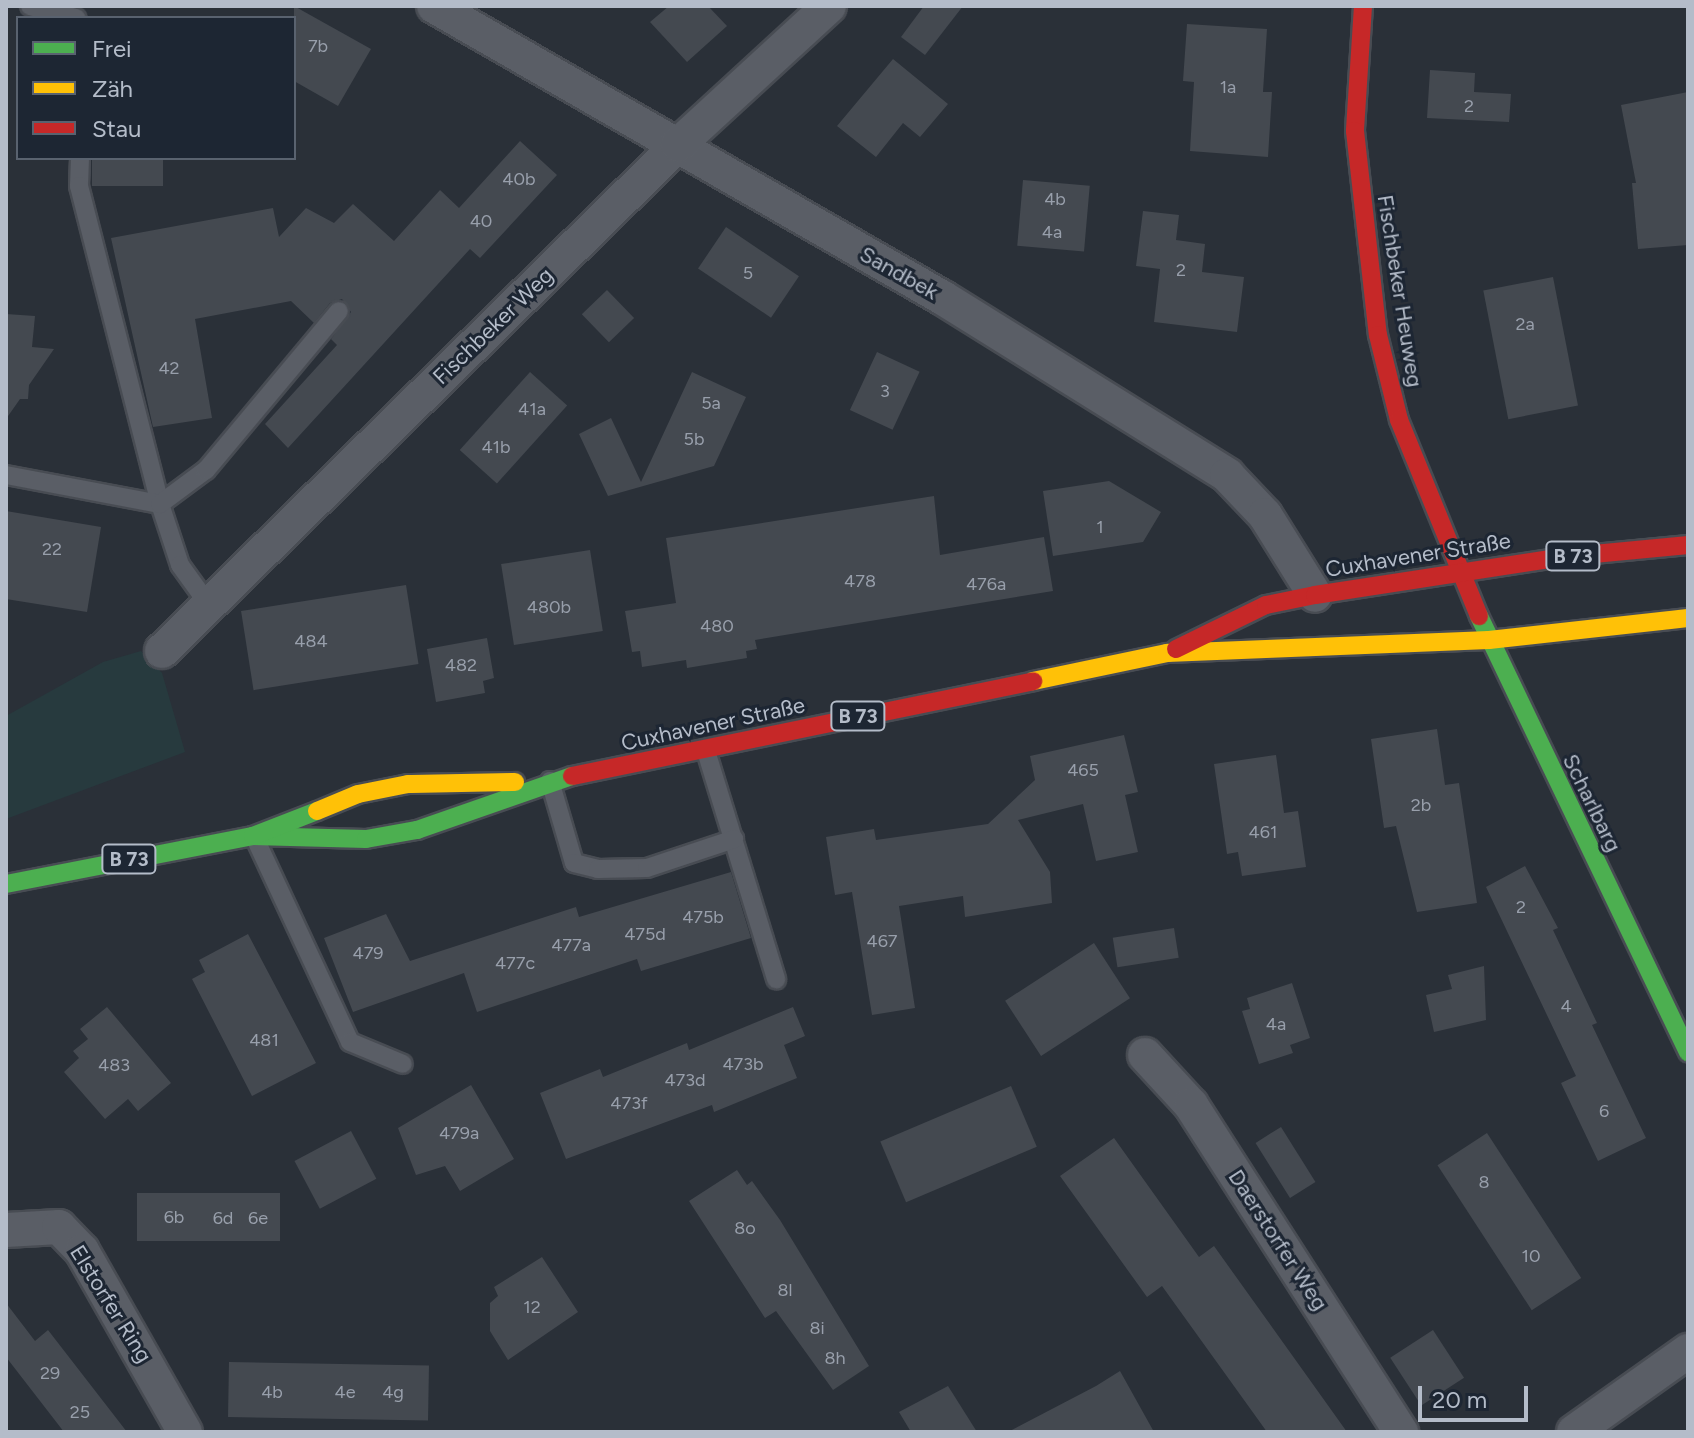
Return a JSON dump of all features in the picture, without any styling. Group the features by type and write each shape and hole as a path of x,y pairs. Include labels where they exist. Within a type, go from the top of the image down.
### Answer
{"main road":[{"name":"Fischbeker Heuweg","path":"1363,6 1355,131 1378,335 1399,420 1458,573"},
{"name":"Cuxhavener Straße","path":"1167,653 1266,605 1458,573 1688,545"},
{"name":"Scharlbarg","path":"1458,573 1688,1053"},
{"name":"Cuxhavener Straße","path":"253,836 366,839 417,830 550,781 1167,653 1489,640 1688,618"},
{"name":"Cuxhavener Straße","path":"6,884 253,836 358,794 408,784 550,781"}],"street":[{"name":"Sandbek","path":"434,6 943,298 1227,475 1265,515 1315,595"},
{"name":"Fischbeker Weg","path":"162,651 678,145 829,6"},
{"name":"Daerstorfer Weg","path":"1145,1055 1191,1105 1401,1432"},
{"name":"Elstorfer Ring","path":"6,1230 59,1227 82,1251 185,1432"},
{"path":"1574,1432 1688,1351"}],"lane":[{"path":"30,6 68,16"},
{"path":"80,160 79,186 160,504 180,565 209,605"},
{"path":"6,475 160,504 206,470 339,311"},
{"path":"706,751 776,979"},
{"path":"550,781 574,863 598,869 647,868 734,839"},
{"path":"253,836 350,1042 403,1064"}],"green space":[{"path":"141,651 162,673 185,752 6,819 6,716 103,662"}],"building":[{"path":"294,6 371,49 338,106 296,82"},
{"path":"669,6 708,6 727,26 687,62 650,22"},
{"path":"924,6 963,6 925,55 901,37"},
{"path":"1187,24 1267,29 1263,92 1272,92 1268,157 1190,151 1194,82 1183,81"},
{"path":"893,59 948,104 920,137 903,123 876,157 837,126"},
{"path":"1430,70 1475,73 1474,92 1511,94 1509,122 1427,118"},
{"path":"1688,92 1688,245 1638,249 1632,183 1636,183 1621,105"},
{"path":"520,141 557,175 480,258 470,249 288,448 265,424 337,345 331,339 351,312 342,299 330,303 314,323 291,301 195,319 212,418 153,427 111,238 273,208 279,237 306,208 334,223 353,204 394,241 440,190 459,208"},
{"path":"92,160 163,160 163,186 92,186"},
{"path":"1023,180 1090,186 1084,252 1017,246"},
{"path":"1143,211 1179,215 1176,240 1205,244 1202,272 1244,277 1237,332 1154,322 1160,269 1136,266"},
{"path":"726,227 799,276 771,318 698,268"},
{"path":"1553,277 1578,406 1508,419 1483,291"},
{"path":"607,290 634,318 609,342 582,314"},
{"path":"6,314 35,316 32,347 54,349 29,385 28,399 20,399 6,419"},
{"path":"877,352 920,372 893,430 850,410"},
{"path":"530,372 567,405 497,483 460,450"},
{"path":"692,372 746,397 714,466 608,496 579,434 611,418 641,482"},
{"path":"1109,481 1161,512 1143,542 1053,556 1043,491"},
{"path":"934,496 940,555 1044,537 1053,591 755,640 757,649 746,651 747,658 687,668 686,660 642,667 640,651 632,652 625,611 676,603 666,538"},
{"path":"6,511 101,527 87,612 6,599"},
{"path":"590,550 603,631 514,645 501,564"},
{"path":"406,585 419,664 254,690 241,611"},
{"path":"487,638 494,678 483,681 485,693 436,702 427,649"},
{"path":"1437,729 1445,785 1459,783 1477,903 1417,912 1396,826 1384,828 1371,739"},
{"path":"1124,735 1138,792 1125,795 1138,852 1096,861 1083,804 1018,820 1050,872 1052,903 965,917 963,896 899,906 915,1008 872,1015 852,892 835,895 826,837 874,829 876,840 988,824 1035,780 1030,756"},
{"path":"1276,755 1284,813 1298,811 1306,867 1242,876 1238,852 1227,854 1214,764"},
{"path":"1525,866 1558,928 1553,930 1597,1023 1592,1025 1646,1138 1598,1161 1561,1083 1576,1076 1486,887"},
{"path":"731,872 751,938 641,971 637,959 477,1012 464,973 353,1012 324,938 386,914 410,961 576,907 579,917"},
{"path":"1174,928 1179,958 1117,967 1113,938"},
{"path":"248,934 316,1063 252,1096 192,979 205,972 199,960"},
{"path":"1094,943 1130,998 1041,1056 1005,1001"},
{"path":"1484,966 1486,1020 1434,1032 1426,995 1452,989 1448,975"},
{"path":"1292,983 1310,1038 1290,1045 1293,1053 1259,1064 1242,1011 1250,1009 1247,998"},
{"path":"107,1007 171,1083 138,1111 128,1099 105,1119 64,1072 79,1058 73,1051 88,1039 80,1029"},
{"path":"793,1007 805,1036 784,1045 797,1078 714,1112 712,1105 566,1159 540,1093 600,1069 603,1077 687,1043 689,1050"},
{"path":"471,1085 514,1159 460,1191 445,1166 416,1175 398,1128"},
{"path":"1011,1086 1037,1147 906,1202 880,1141"},
{"path":"1281,1127 1315,1182 1290,1198 1256,1143"},
{"path":"351,1131 376,1179 320,1209 294,1161"},
{"path":"1487,1133 1581,1278 1532,1310 1438,1165"},
{"path":"1114,1138 1199,1257 1214,1246 1347,1432 1267,1432 1162,1286 1147,1297 1060,1176"},
{"path":"737,1170 747,1185 752,1181 780,1220 869,1366 833,1390 776,1311 765,1318 689,1201"},
{"path":"137,1193 280,1193 280,1241 137,1241"},
{"path":"542,1257 578,1312 508,1360 490,1331 490,1303 498,1296 494,1287"},
{"path":"6,1303 35,1341 48,1330 127,1432 64,1432 6,1357"},
{"path":"1433,1330 1464,1378 1421,1406 1390,1358"},
{"path":"229,1362 429,1365 428,1420 228,1417"},
{"path":"1120,1371 1154,1432 1008,1432 1096,1386"},
{"path":"948,1386 977,1432 911,1432 899,1412"}],"traffic: fast":[{"path":"1479,616 1688,1053"},
{"path":"253,836 366,839 417,830 572,776"},
{"path":"6,884 253,836 317,811"}],"traffic: slow":[{"path":"1033,681 1167,653 1489,640 1688,618"},
{"path":"317,811 358,794 408,784 515,782"}],"traffic: jam":[{"path":"1363,6 1355,131 1378,335 1399,420 1479,616"},
{"path":"1176,649 1266,605 1315,595 1562,557 1688,545"},
{"path":"572,776 1033,681"}]}
